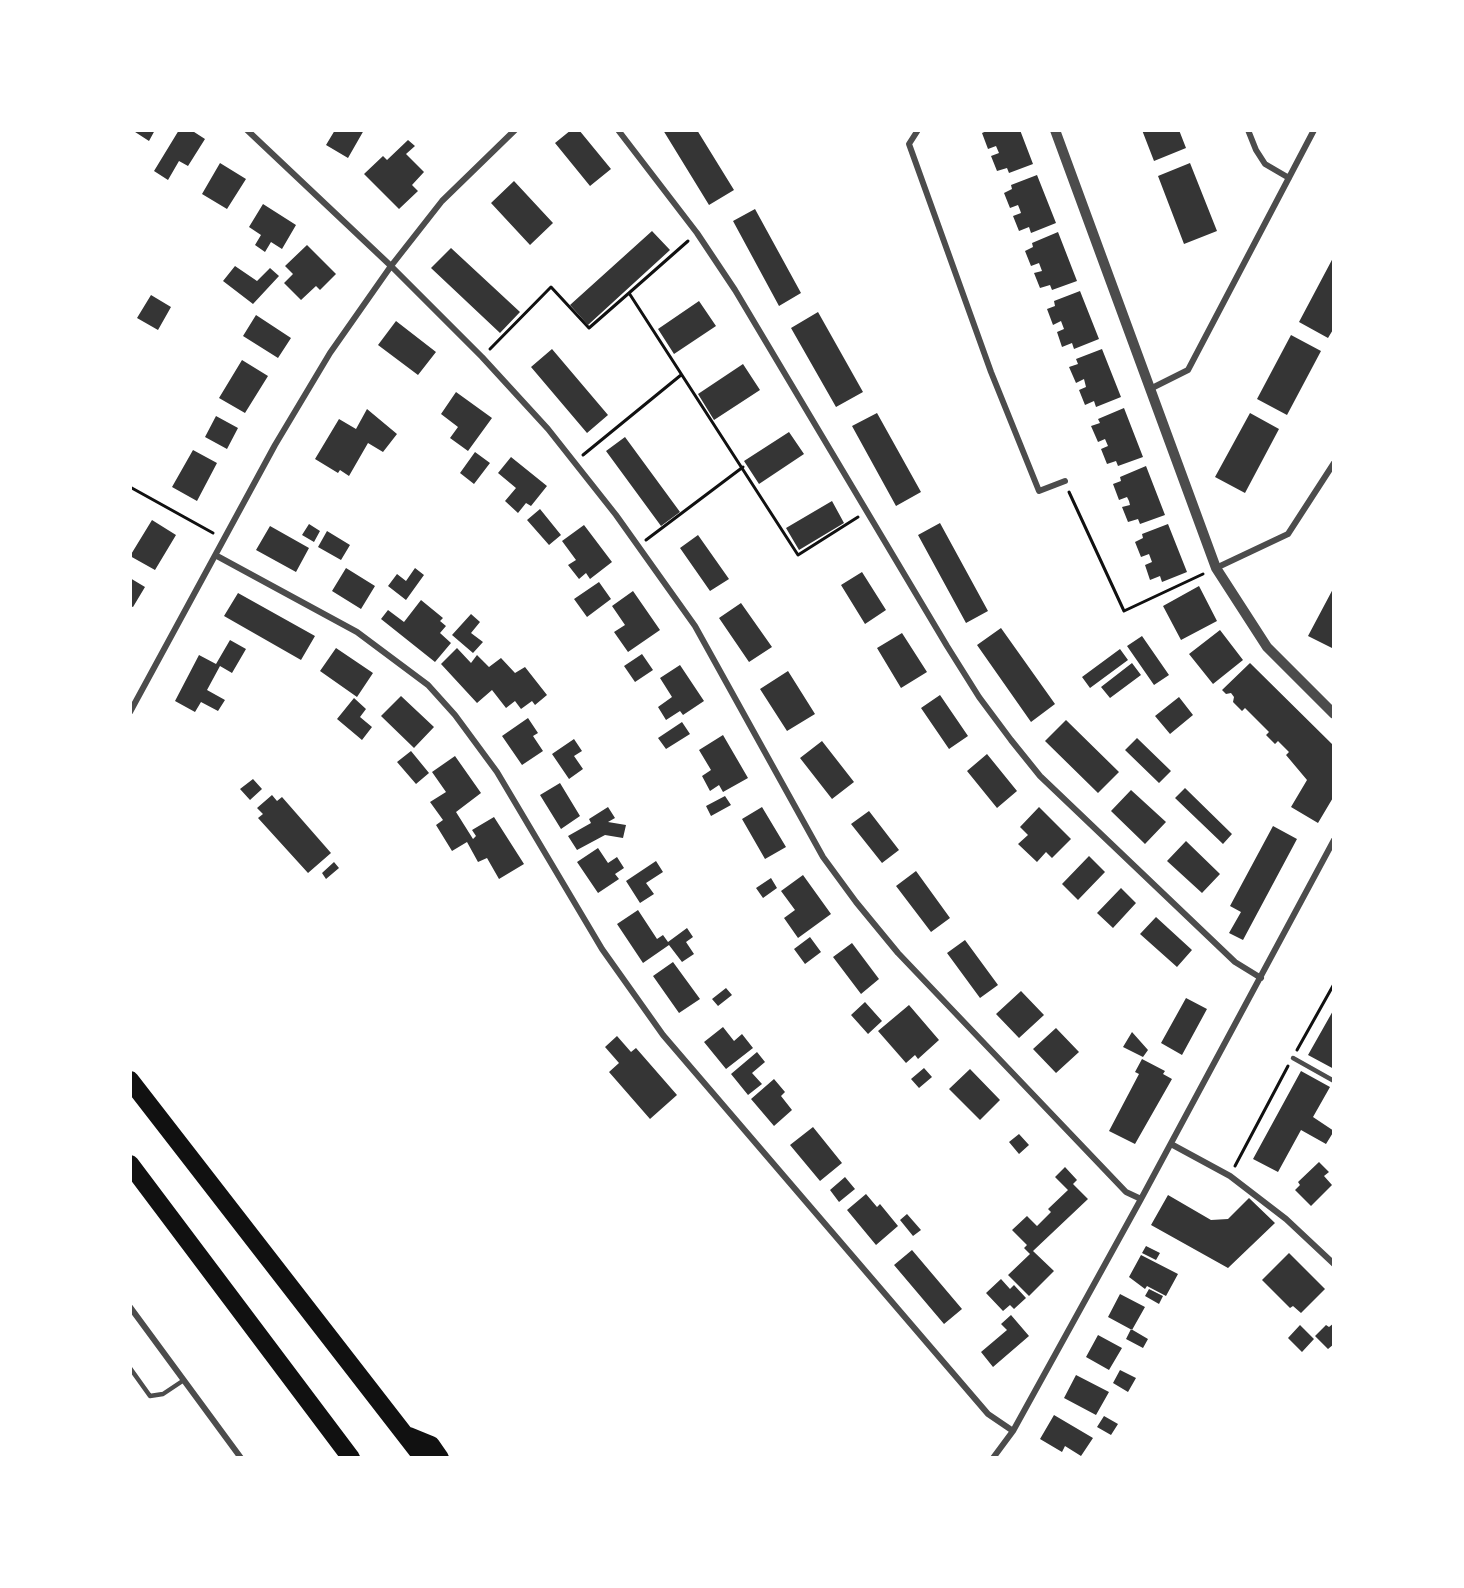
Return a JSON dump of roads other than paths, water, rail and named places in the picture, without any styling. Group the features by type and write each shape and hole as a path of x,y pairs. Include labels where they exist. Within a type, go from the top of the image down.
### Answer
{"highway":[{"path":"130,1080 423,1458"},
{"path":"130,1164 351,1458"},
{"path":"310,1406 340,1458"},
{"path":"407,1436 431,1445 440,1458"}],"street":[{"path":"247,130 391,266 482,357 575,462 639,546 695,626 823,858 856,902 898,953 1126,1192 1141,1199"},
{"path":"130,712 275,446 330,353 391,266 442,201 514,130"},
{"path":"618,130 697,233 735,290 979,697 1040,776 1234,962 1261,978"},
{"path":"918,130 909,144 991,372 1039,491 1065,481"},
{"path":"1055,130 1216,568 1267,647 1334,714"},
{"path":"1248,130 1265,164 1289,178"},
{"path":"1150,389 1188,370 1314,130"},
{"path":"1216,568 1288,534 1334,463"},
{"path":"217,556 357,632 428,685 455,715 497,772 602,949 663,1035 988,1414 1012,1431"},
{"path":"993,1458 1012,1431 1141,1199 1334,840"},
{"path":"1171,1144 1230,1176 1286,1219 1334,1264"},
{"path":"130,1307 239,1457"}],"lane":[{"path":"1293,1058 1334,1081"},
{"path":"130,1368 150,1396 163,1394 184,1380"}]}
